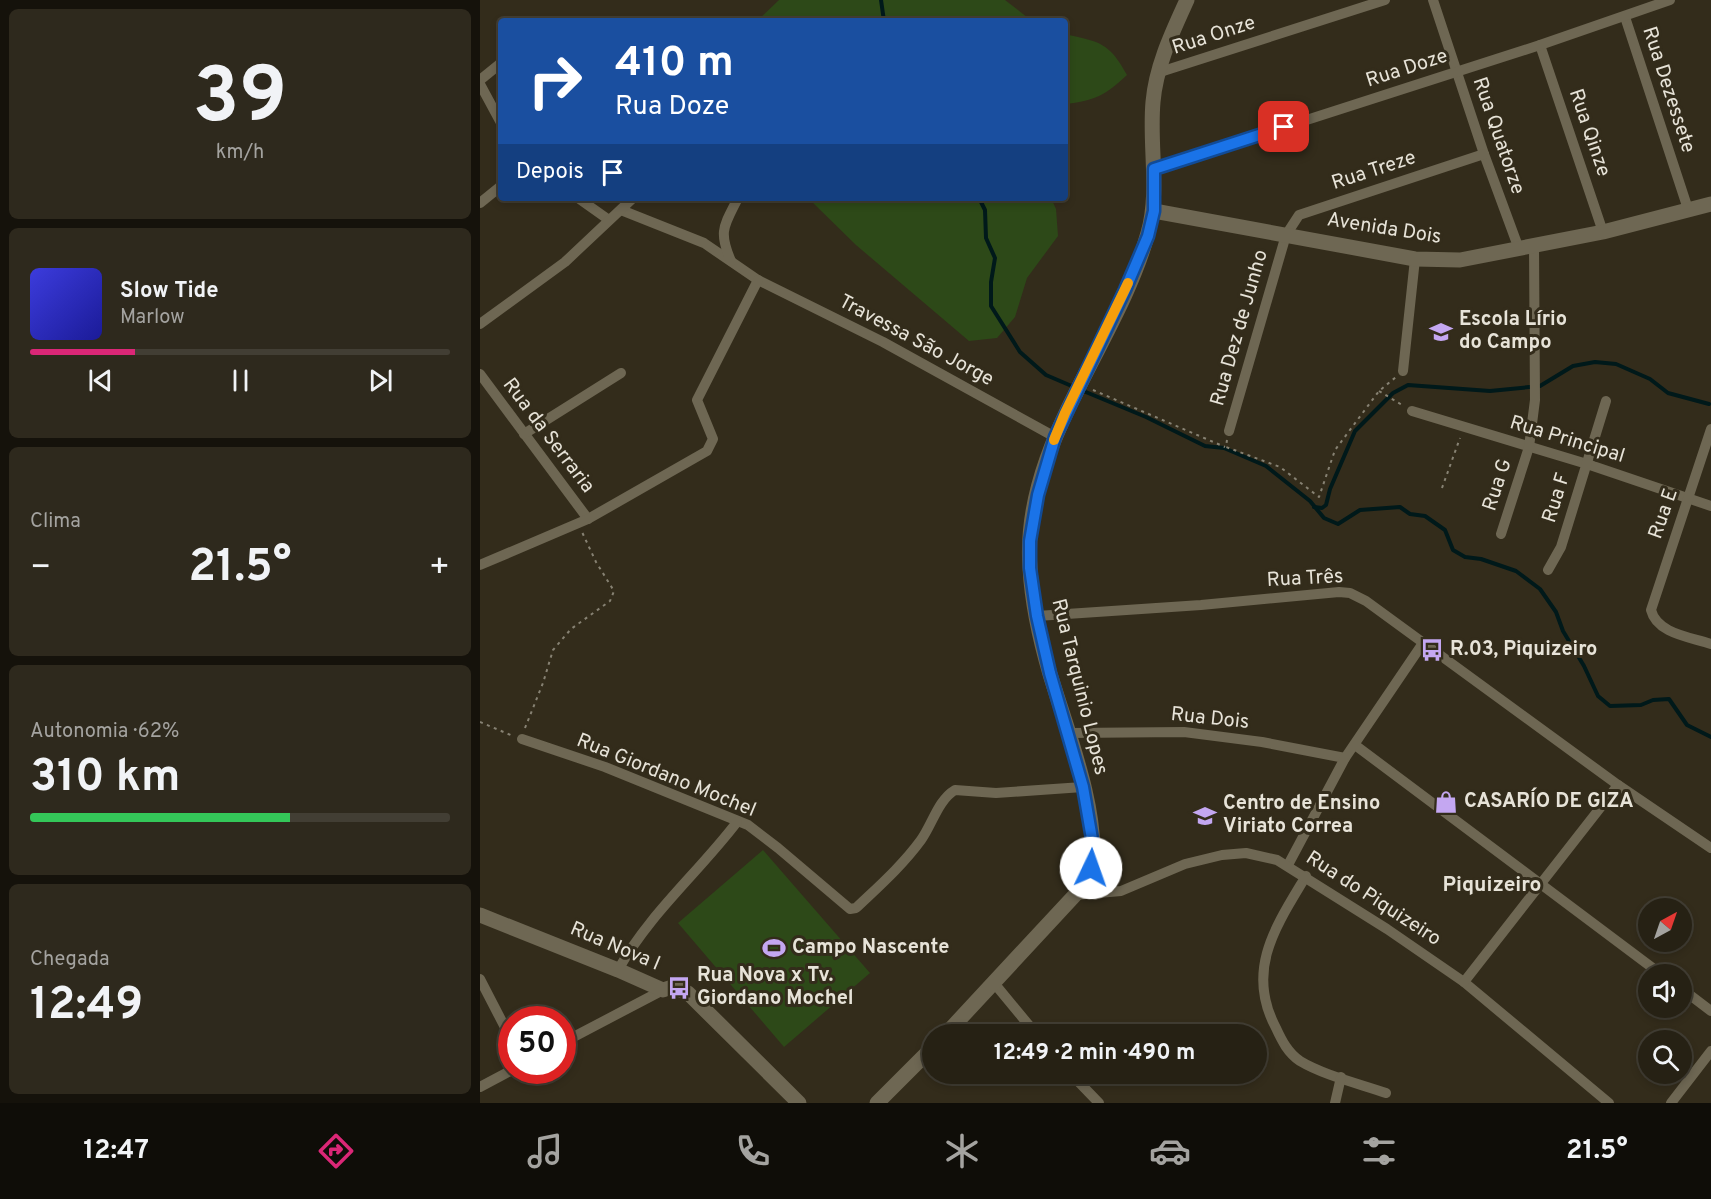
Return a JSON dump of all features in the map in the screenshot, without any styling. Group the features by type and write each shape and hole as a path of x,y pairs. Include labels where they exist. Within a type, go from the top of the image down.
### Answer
{"main road":[{"name":"Rua Tarquinio Lopes","path":"955,1024 1076,895 1086,880 1092,854 1083,787 1070,733 1050,673 1037,616 1030,568 1030,541 1038,495 1055,437 1130,280 1148,236 1154,211 1153,103 1157,73 1187,0"},
{"name":"Avenida Dois","path":"1154,211 1415,259 1460,260 1604,232 1711,204"},
{"name":"Rua Nova I","path":"480,915 663,990 679,988 696,998 799,1103"},
{"path":"876,1103 922,1058"}],"street":[{"name":"Rua Onze","path":"1157,73 1385,0"},
{"name":"Rua Quatorze","path":"1433,0 1484,154 1527,247 1535,380"},
{"name":"Rua Doze","path":"1154,169 1540,45 1670,0"},
{"name":"Rua Dezessete","path":"1624,17 1688,209"},
{"name":"Rua Qinze","path":"1540,45 1604,232"},
{"path":"498,66 480,82 498,117"},
{"name":"Rua Treze","path":"1286,234 1299,215 1484,154"},
{"path":"480,203 498,188"},
{"path":"582,201 609,220"},
{"path":"480,324 565,262 630,201"},
{"path":"732,263 723,239 723,228 736,201"},
{"name":"Travessa São Jorge","path":"621,210 684,233 704,243 759,280 883,342 1055,437"},
{"name":"Rua Dez de Junho","path":"1229,431 1286,234"},
{"path":"1402,371 1415,259"},
{"path":"480,565 583,521 707,451 713,439 697,400 759,280"},
{"path":"524,434 621,373"},
{"name":"Rua da Serraria","path":"480,374 583,521"},
{"name":"Rua G","path":"1501,534 1529,447 1535,380"},
{"name":"Rua F","path":"1548,570 1561,547 1606,400"},
{"name":"Rua Principal","path":"1412,411 1587,464 1711,506"},
{"name":"Rua E","path":"1711,429 1651,610 1653,618 1666,629 1711,644"},
{"name":"Rua Três","path":"1037,616 1201,605 1339,592 1359,596 1618,784 1711,848"},
{"path":"1288,865 1345,758 1423,643"},
{"name":"Rua Dois","path":"1070,733 1184,732 1262,742 1345,758"},
{"name":"Rua Giordano Mochel","path":"522,739 605,766 748,825 842,904 856,908 894,872 921,840 945,799 955,790 996,793 1083,787"},
{"path":"1355,745 1647,964"},
{"path":"1464,981 1618,784"},
{"path":"618,970 635,940 661,907 708,861 737,822"},
{"name":"Rua do Piquizeiro","path":"1076,895 1121,891 1185,864 1222,855 1246,853 1264,855 1306,876 1464,981 1609,1103"},
{"path":"1306,876 1270,943 1264,963 1261,988 1268,1014 1286,1047 1301,1062 1386,1093"},
{"path":"480,979 498,1014"},
{"path":"994,983 1028,1024"},
{"path":"576,1036 663,990"},
{"path":"1692,997 1711,1011"},
{"path":"1671,1103 1711,1052"},
{"path":"1335,1103 1341,1077"},
{"path":"480,1088 498,1078"},
{"path":"1081,1084 1099,1103"}],"path":[{"path":"1077,388 1197,437 1280,467 1319,497 1335,450 1381,392 1402,371"},
{"path":"1381,392 1396,401"},
{"path":"1442,488 1465,427"},
{"path":"1226,447 1229,431"},
{"path":"480,722 522,739 553,650 571,629 610,601 614,591 596,562 583,521"}],"green space":[{"path":"779,0 1005,0 1028,18 760,18"},
{"path":"1068,35 1102,45 1115,56 1127,75 1113,88 1084,101 1068,104"},
{"path":"811,201 1052,201 1056,209 1058,236 1027,278 1015,317 997,338 969,341 856,245"},
{"name":"Campo Nascente","path":"763,850 870,973 784,1047 678,923"}],"waterway":[{"path":"881,0 884,18"},
{"path":"980,201 985,210 986,238 995,258 991,282 991,306 1020,352 1046,375 1074,387"},
{"path":"1314,507 1322,508 1326,505 1330,489 1355,431 1393,393 1408,385 1490,391 1540,386 1573,366 1595,362 1616,364 1650,379 1668,393 1709,404"},
{"path":"1081,390 1146,417 1205,446 1224,448 1266,466 1310,501 1324,518 1338,524 1360,510 1400,507 1410,514 1425,516 1445,530 1453,550 1465,557 1481,559 1516,571 1540,589 1556,612 1563,631 1584,666 1598,696 1610,706 1641,705 1653,700 1669,699 1687,725 1711,737"}],"slow traffic":[{"path":"1054,440 1128,283"}],"place":[{"name":"Escola Lírio do Campo","path":"1441,332"},
{"name":"R.03, Piquizeiro","path":"1432,650"},
{"name":"CASARÍO DE GIZA","path":"1446,802"},
{"name":"Centro de Ensino Viriato Correa","path":"1205,816"},
{"name":"Campo Nascente","path":"774,948"},
{"name":"Rua Nova x Tv. Giordano Mochel","path":"679,988"}],"district":[{"name":"Piquizeiro","path":"1492,885"}],"route":[{"path":"1091,868 1092,839 1083,787 1070,733 1050,673 1037,616 1030,568 1030,541 1038,495 1055,437 1065,413 1125,290 1148,236 1154,211 1154,169 1284,127"}]}
